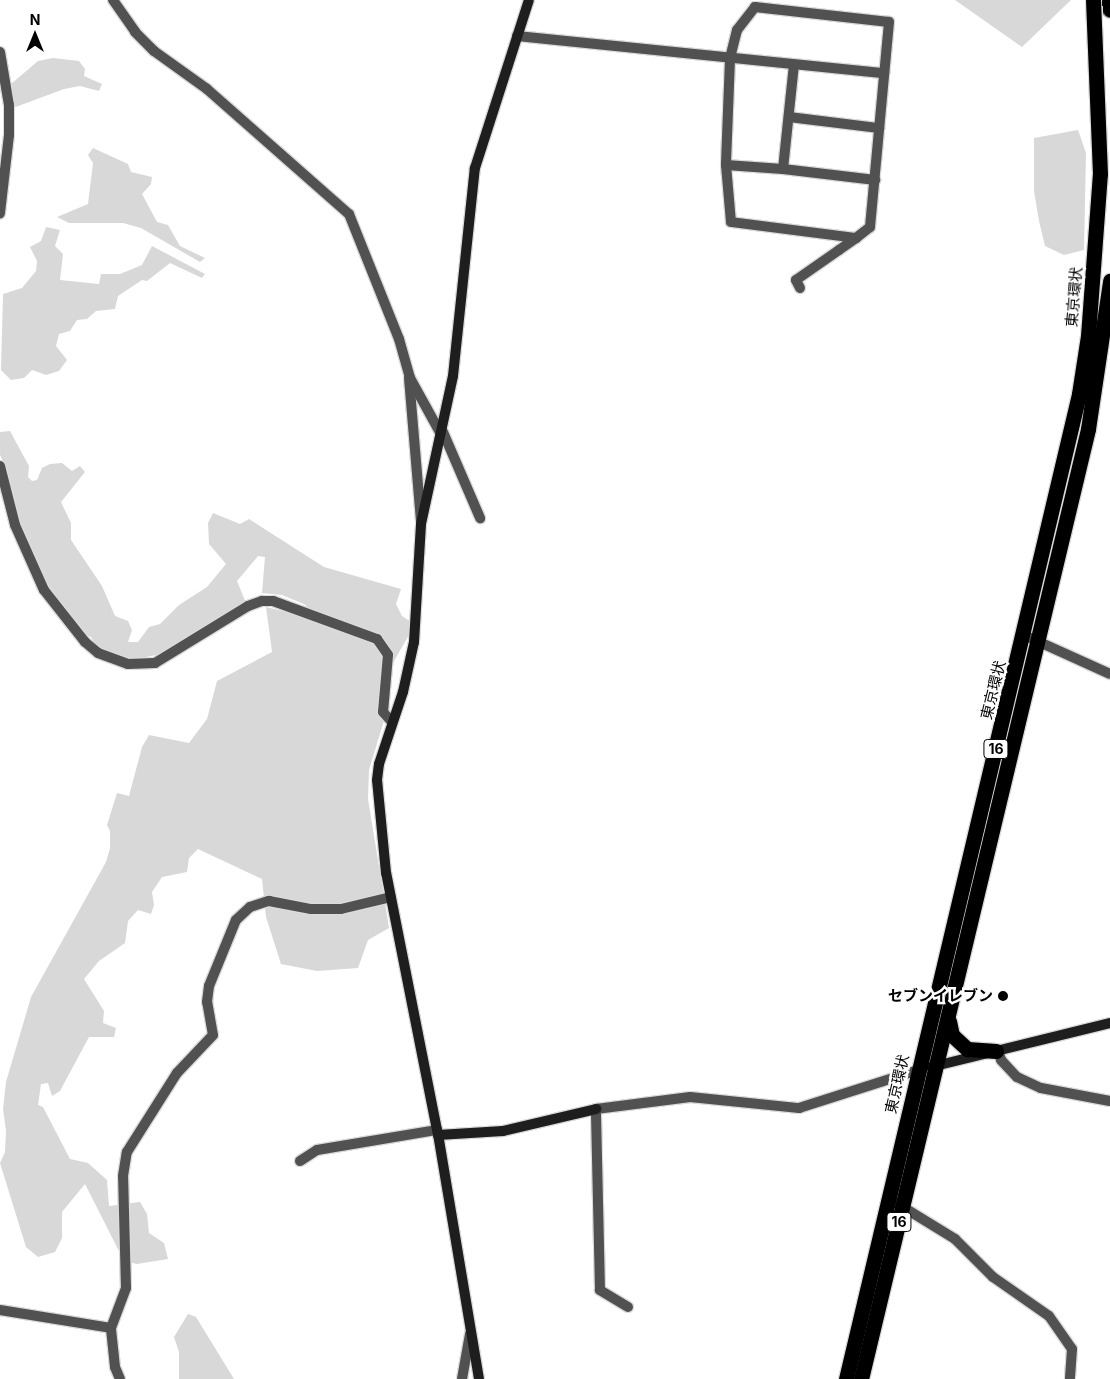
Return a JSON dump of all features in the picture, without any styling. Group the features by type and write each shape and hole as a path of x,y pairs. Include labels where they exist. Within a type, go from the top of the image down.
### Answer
{"highway":[{"name":"東京環状","path":"846,1379 1070,437 1088,336 1100,174 1092,0"},
{"path":"1109,0 1110,10"},
{"name":"16","path":"861,1379 1040,641 1107,338 1110,281"},
{"path":"948,1019 952,1035 962,1046 997,1050"}],"street":[{"path":"113,0 135,32 154,51 207,89 349,214 398,339 409,376 421,524 414,642 403,692 391,721 377,780 378,820 437,1133 480,1379"},
{"path":"421,524 443,434 453,376 475,168 529,0"},
{"path":"800,288 796,280 856,238 870,227 889,22 756,7 737,30 730,59 726,165 731,222 856,238"},
{"path":"517,36 730,59 884,73"},
{"path":"0,52 9,105 10,135 0,213"},
{"path":"783,169 794,65"},
{"path":"789,117 879,128"},
{"path":"726,165 783,169 875,180"},
{"path":"1088,336 1107,338"},
{"path":"409,376 443,434 480,518"},
{"path":"0,466 16,525 44,590 85,642 98,653 128,664 155,663 248,606 262,601 273,601 363,632 382,644 388,655 383,712 391,721"},
{"path":"1024,635 1110,674"},
{"path":"120,1379 115,1367 110,1328 126,1288 123,1176 127,1152 177,1073 213,1035 207,1002 209,986 236,920 250,907 269,901 310,909 341,909 391,897"},
{"path":"300,1161 317,1150 437,1133 504,1132 596,1109 690,1097 799,1108 918,1070 1110,1023"},
{"path":"997,1050 1001,1060 1017,1078 1041,1088 1110,1101"},
{"path":"596,1109 600,1290 628,1307"},
{"path":"888,1198 955,1239 993,1277 1049,1316 1072,1349 1070,1379"},
{"path":"0,1310 110,1328"},
{"path":"462,1379 471,1330"}],"shaded area":[{"path":"955,0 1071,0 1022,47"},
{"path":"53,58 79,61 85,69 84,76 102,84 99,91 80,86 64,89 13,108 11,84 38,61"},
{"path":"1078,130 1086,153 1084,250 1064,255 1045,246 1034,191 1034,138"},
{"path":"93,148 128,164 131,172 152,177 151,184 142,194 157,222 168,225 180,246 205,258 200,262 141,228 123,223 69,223 57,217 88,204 93,163 88,155"},
{"path":"46,227 60,230 55,246 63,254 60,280 99,284 101,274 120,274 142,265 152,246 205,274 202,278 170,263 147,281 142,280 118,296 115,309 96,311 87,319 77,320 70,331 59,334 56,346 67,360 59,371 46,375 32,370 24,378 11,380 1,370 3,294 22,288 36,271 37,261 30,247 41,241"},
{"path":"10,431 29,466 28,477 32,481 37,480 42,468 50,464 62,463 72,471 80,466 85,472 61,502 71,523 71,540 102,586 115,616 128,621 132,630 128,642 138,642 149,627 160,624 179,605 207,587 226,564 209,544 208,523 213,513 240,524 249,519 324,567 401,589 396,604 402,616 411,622 410,633 393,663 383,724 369,770 368,799 389,928 368,940 358,968 317,971 281,964 266,917 262,879 198,849 189,858 187,872 162,877 152,892 154,905 151,914 138,910 128,921 125,943 99,961 84,979 104,1011 103,1023 116,1028 114,1037 89,1037 60,1091 52,1096 48,1083 41,1084 38,1105 43,1107 70,1159 88,1163 107,1180 109,1206 140,1202 147,1214 149,1233 164,1243 168,1259 137,1264 124,1261 85,1184 62,1212 62,1238 55,1252 38,1257 26,1247 0,1163 5,1152 6,1131 3,1109 6,1082 31,997 106,862 110,848 110,831 107,825 117,793 129,796 142,747 149,735 189,743 207,719 217,681 272,652 266,607 306,617 306,605 282,595 262,593 265,557 258,556 237,581 246,603 166,653 126,661 97,647 91,637 83,634 44,579 19,521 7,469 0,455 0,432"},
{"path":"188,1314 196,1317 234,1379 179,1379 179,1352 174,1337"}],"place":[{"name":"セブンイレブン","path":"1003,996"}]}
